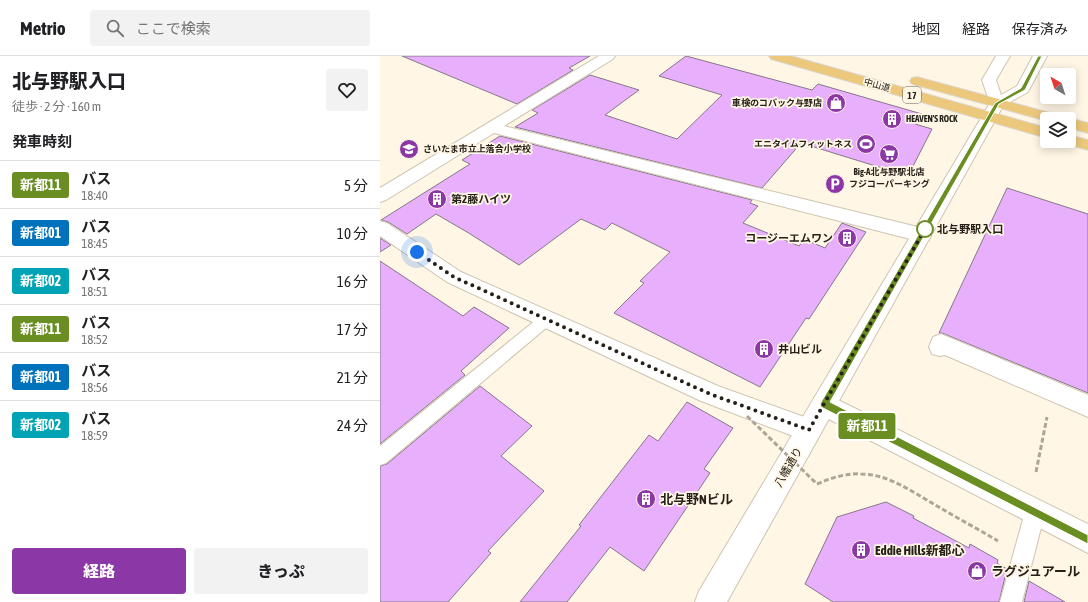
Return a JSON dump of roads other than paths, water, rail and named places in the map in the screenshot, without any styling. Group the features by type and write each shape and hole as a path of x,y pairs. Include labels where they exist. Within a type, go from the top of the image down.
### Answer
{"highway":[{"name":"中山道","path":"776,56 993,110 1040,117"},
{"name":"中山道","path":"902,77 993,110 1040,131"},
{"path":"1076,125 1088,128"},
{"path":"1076,142 1088,145"}],"street":[{"path":"380,196 608,56"},
{"path":"1003,56 990,80 993,110 1023,89 1040,56"},
{"name":"八幡通り","path":"710,602 993,110"},
{"path":"492,128 922,235"},
{"path":"380,227 454,277 710,394 809,430"},
{"path":"940,347 941,343 1088,406"},
{"path":"824,404 1088,539"}],"lane":[{"path":"380,457 547,320"},
{"path":"1011,602 1036,512"}],"place":[{"name":"車検のコバック与野店","path":"836,103"},
{"name":"HEAVEN'S ROCK","path":"892,119"},
{"name":"エニタイムフィットネス","path":"866,144"},
{"name":"さいたま市立上落合小学校","path":"409,149"},
{"name":"Big-A北与野駅北店","path":"889,154"},
{"name":"フジコーパーキング","path":"835,184"},
{"name":"第2藤ハイツ","path":"437,199"},
{"name":"北与野駅入口","path":"925,229"},
{"name":"コージーエムワン","path":"847,238"},
{"name":"井山ビル","path":"764,349"},
{"name":"北与野Nビル","path":"646,499"},
{"name":"Eddie Hills新都心","path":"861,550"},
{"name":"ラグジュアール","path":"977,571"}]}
